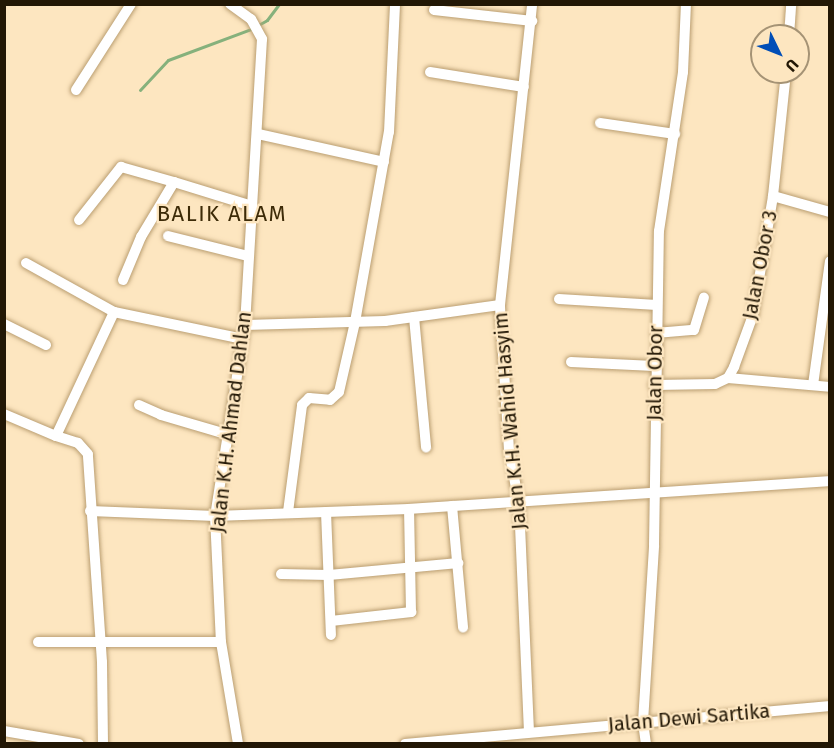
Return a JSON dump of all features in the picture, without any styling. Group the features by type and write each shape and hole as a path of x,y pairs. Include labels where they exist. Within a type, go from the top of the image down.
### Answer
{"street":[{"path":"76,90 131,4"},
{"name":"Jalan K.H. Ahmad Dahlan","path":"230,4 259,28 262,39 245,325 226,434 215,516 220,642 238,744"},
{"name":"Jalan K.H. Wahid Hasyim","path":"528,732 519,504 509,450 500,305 532,4"},
{"name":"Jalan Obor","path":"646,744 643,722 655,492 654,366 659,231 683,72 686,4"},
{"path":"790,24 791,4"},
{"path":"288,512 302,405 309,398 330,400 339,392 355,322 384,162 395,5"},
{"path":"434,10 532,21"},
{"path":"430,72 524,87"},
{"name":"Jalan Obor 3","path":"728,378 753,315 773,196 785,84"},
{"path":"600,123 675,134"},
{"path":"258,134 384,162"},
{"path":"79,220 121,167 252,206"},
{"path":"123,279 141,237 174,182"},
{"path":"773,196 830,212"},
{"path":"168,236 248,256"},
{"path":"813,385 830,261"},
{"path":"26,263 114,312 243,339"},
{"path":"656,333 694,330 704,297"},
{"path":"559,299 657,305"},
{"path":"245,325 355,322 414,317 500,305"},
{"path":"56,435 114,312"},
{"path":"414,317 426,447"},
{"path":"4,324 46,345"},
{"path":"571,362 654,366"},
{"path":"654,385 715,384 728,378 830,387"},
{"path":"139,405 170,418 226,434"},
{"path":"4,414 78,444 87,451 101,644 103,744"},
{"path":"90,510 215,516 409,509 519,504 655,492 830,481"},
{"path":"452,506 463,628"},
{"path":"331,621 409,614 413,608 409,509"},
{"path":"326,512 331,635"},
{"path":"281,574 329,575 458,563"},
{"path":"38,642 101,644 220,642"},
{"name":"Jalan Dewi Sartika","path":"405,744 830,706"},
{"path":"4,731 55,742 79,744"}],"waterway":[{"path":"140,90 168,60 251,29 267,20 279,4"}],"district":[{"name":"BALIK ALAM","path":"222,214"}]}
